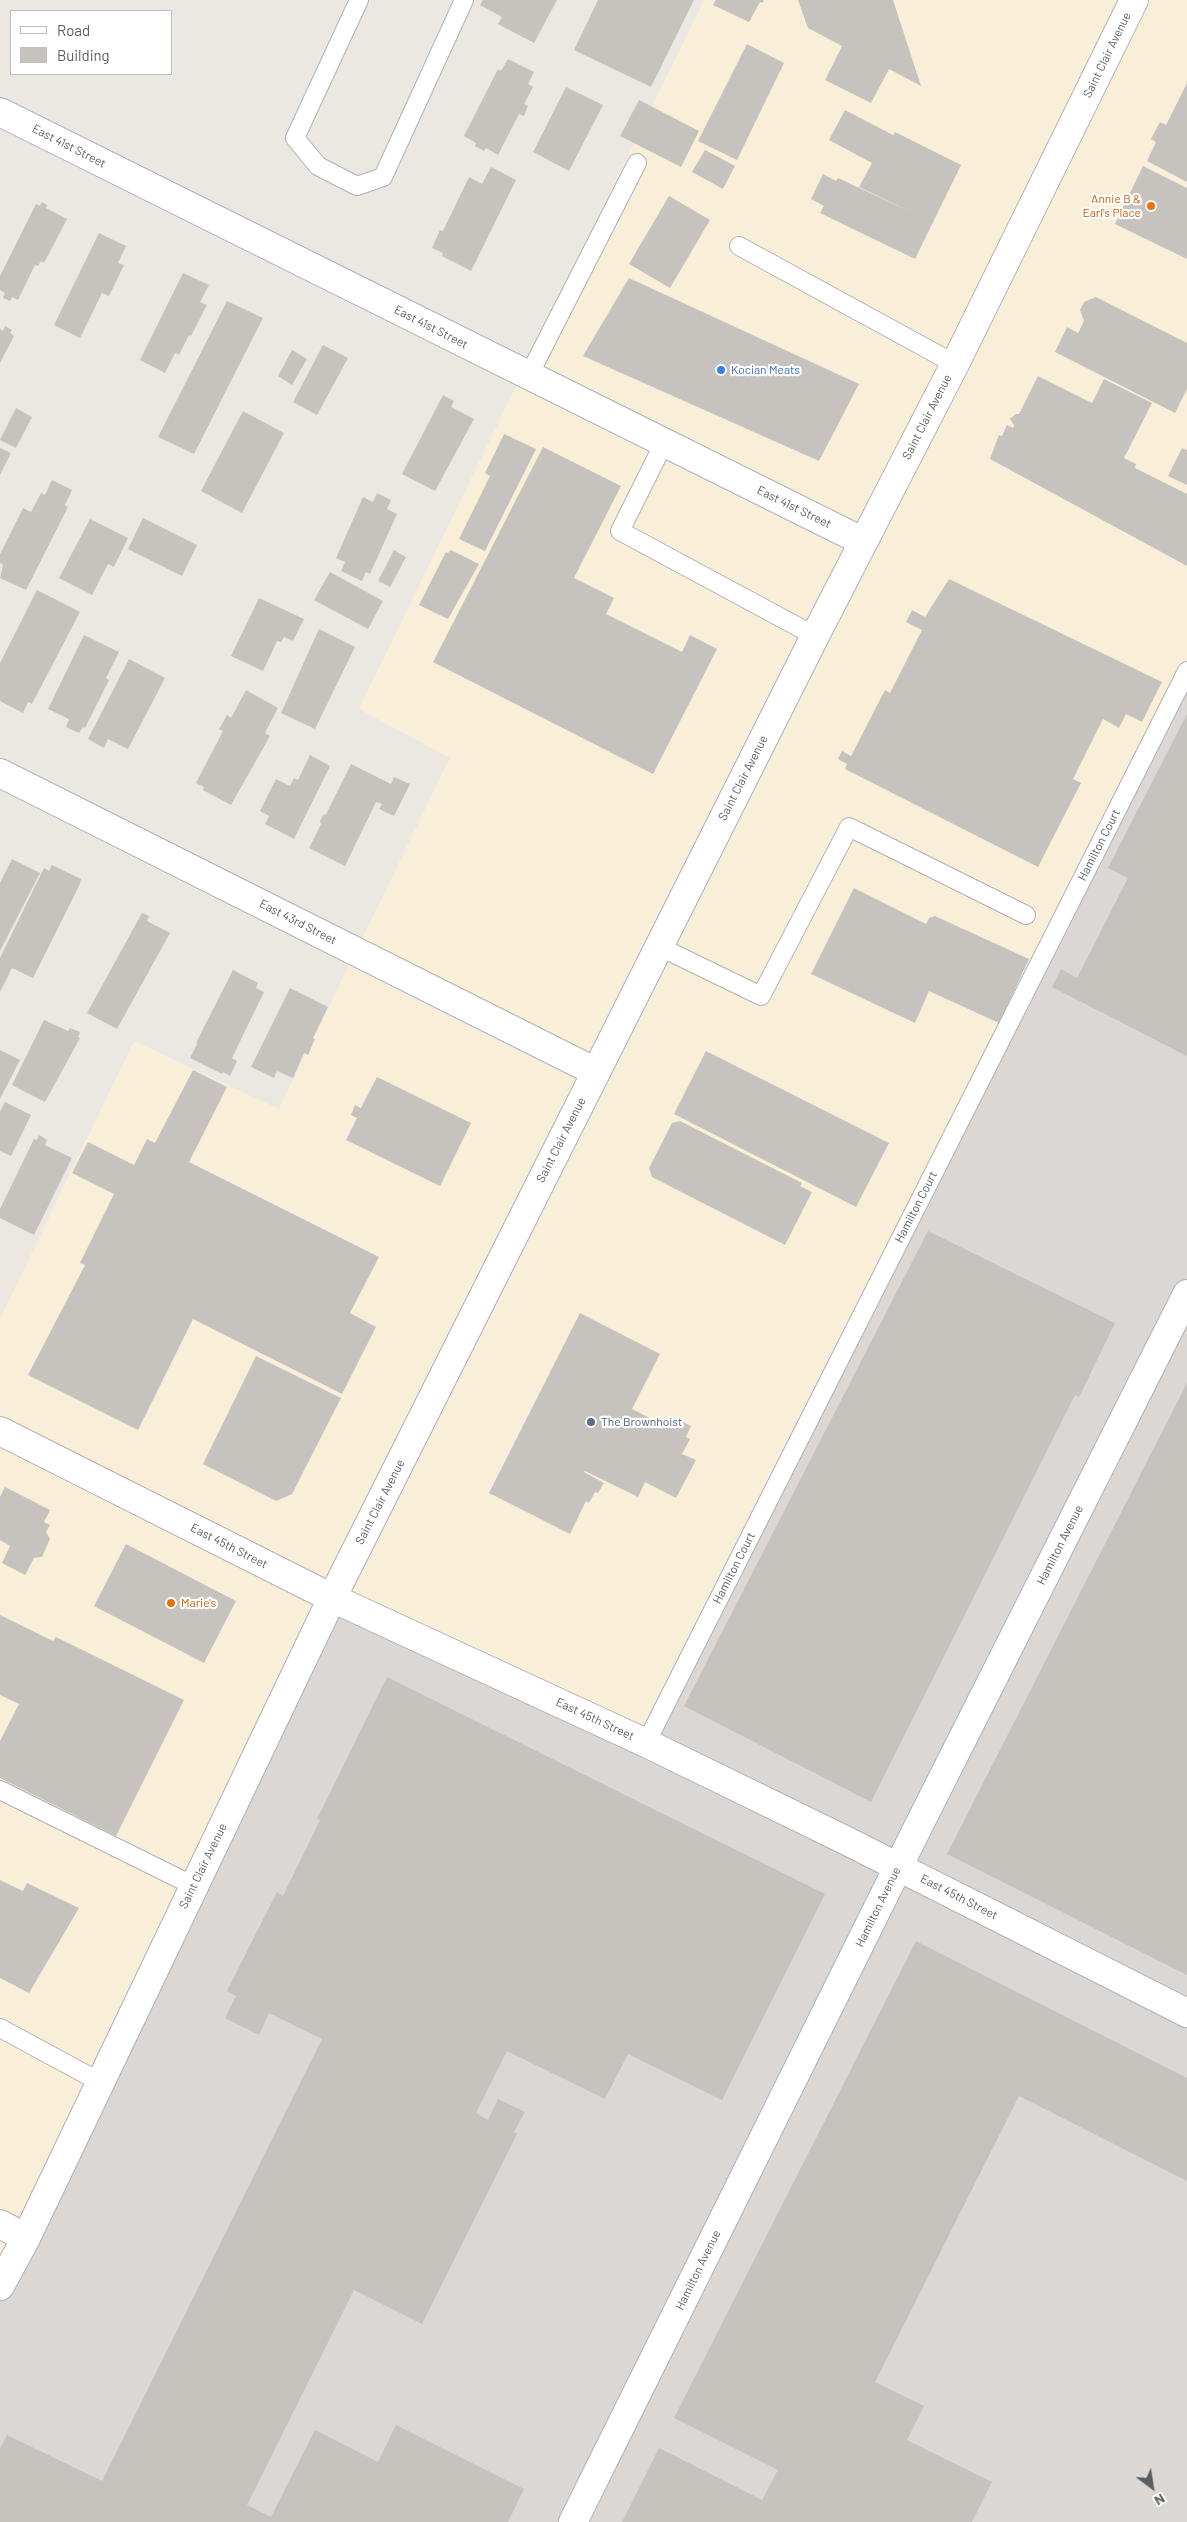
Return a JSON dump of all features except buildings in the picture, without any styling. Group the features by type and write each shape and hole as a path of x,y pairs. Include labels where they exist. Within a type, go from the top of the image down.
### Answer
{"street":[{"name":"Saint Clair Avenue","path":"0,2286 26,2238 332,1598 862,541 955,364 1134,0"},
{"name":"East 41st Street","path":"0,112 862,541"},
{"name":"East 43rd Street","path":"0,773 596,1072"},
{"name":"Hamilton Avenue","path":"573,2522 898,1866 1187,1294"},
{"name":"East 45th Street","path":"0,1431 332,1598 646,1743 898,1866 1187,2013"},
{"path":"0,2224 26,2238"}],"lane":[{"path":"358,0 294,138 318,166 357,186 383,177 464,0"},
{"path":"529,375 637,163"},
{"path":"739,246 955,364"},
{"path":"664,443 620,531 815,636"},
{"name":"Hamilton Court","path":"646,1743 1187,671"},
{"path":"658,946 761,996 849,827 1026,915"},
{"path":"0,1790 194,1886"},
{"path":"0,2028 100,2082"}],"shaded area":[{"path":"704,0 1187,0 1187,671 646,1743 0,2286 0,1319 134,1041 279,1109 450,758 359,709"},
{"path":"1187,671 1187,2522 0,2522 0,2286 332,1598 646,1742"}],"place":[{"name":"Annie B & Earl's Place","path":"1151,206"},
{"name":"Kocian Meats","path":"721,370"},
{"name":"The Brownhoist","path":"591,1422"},
{"name":"Marie's","path":"171,1603"}]}
